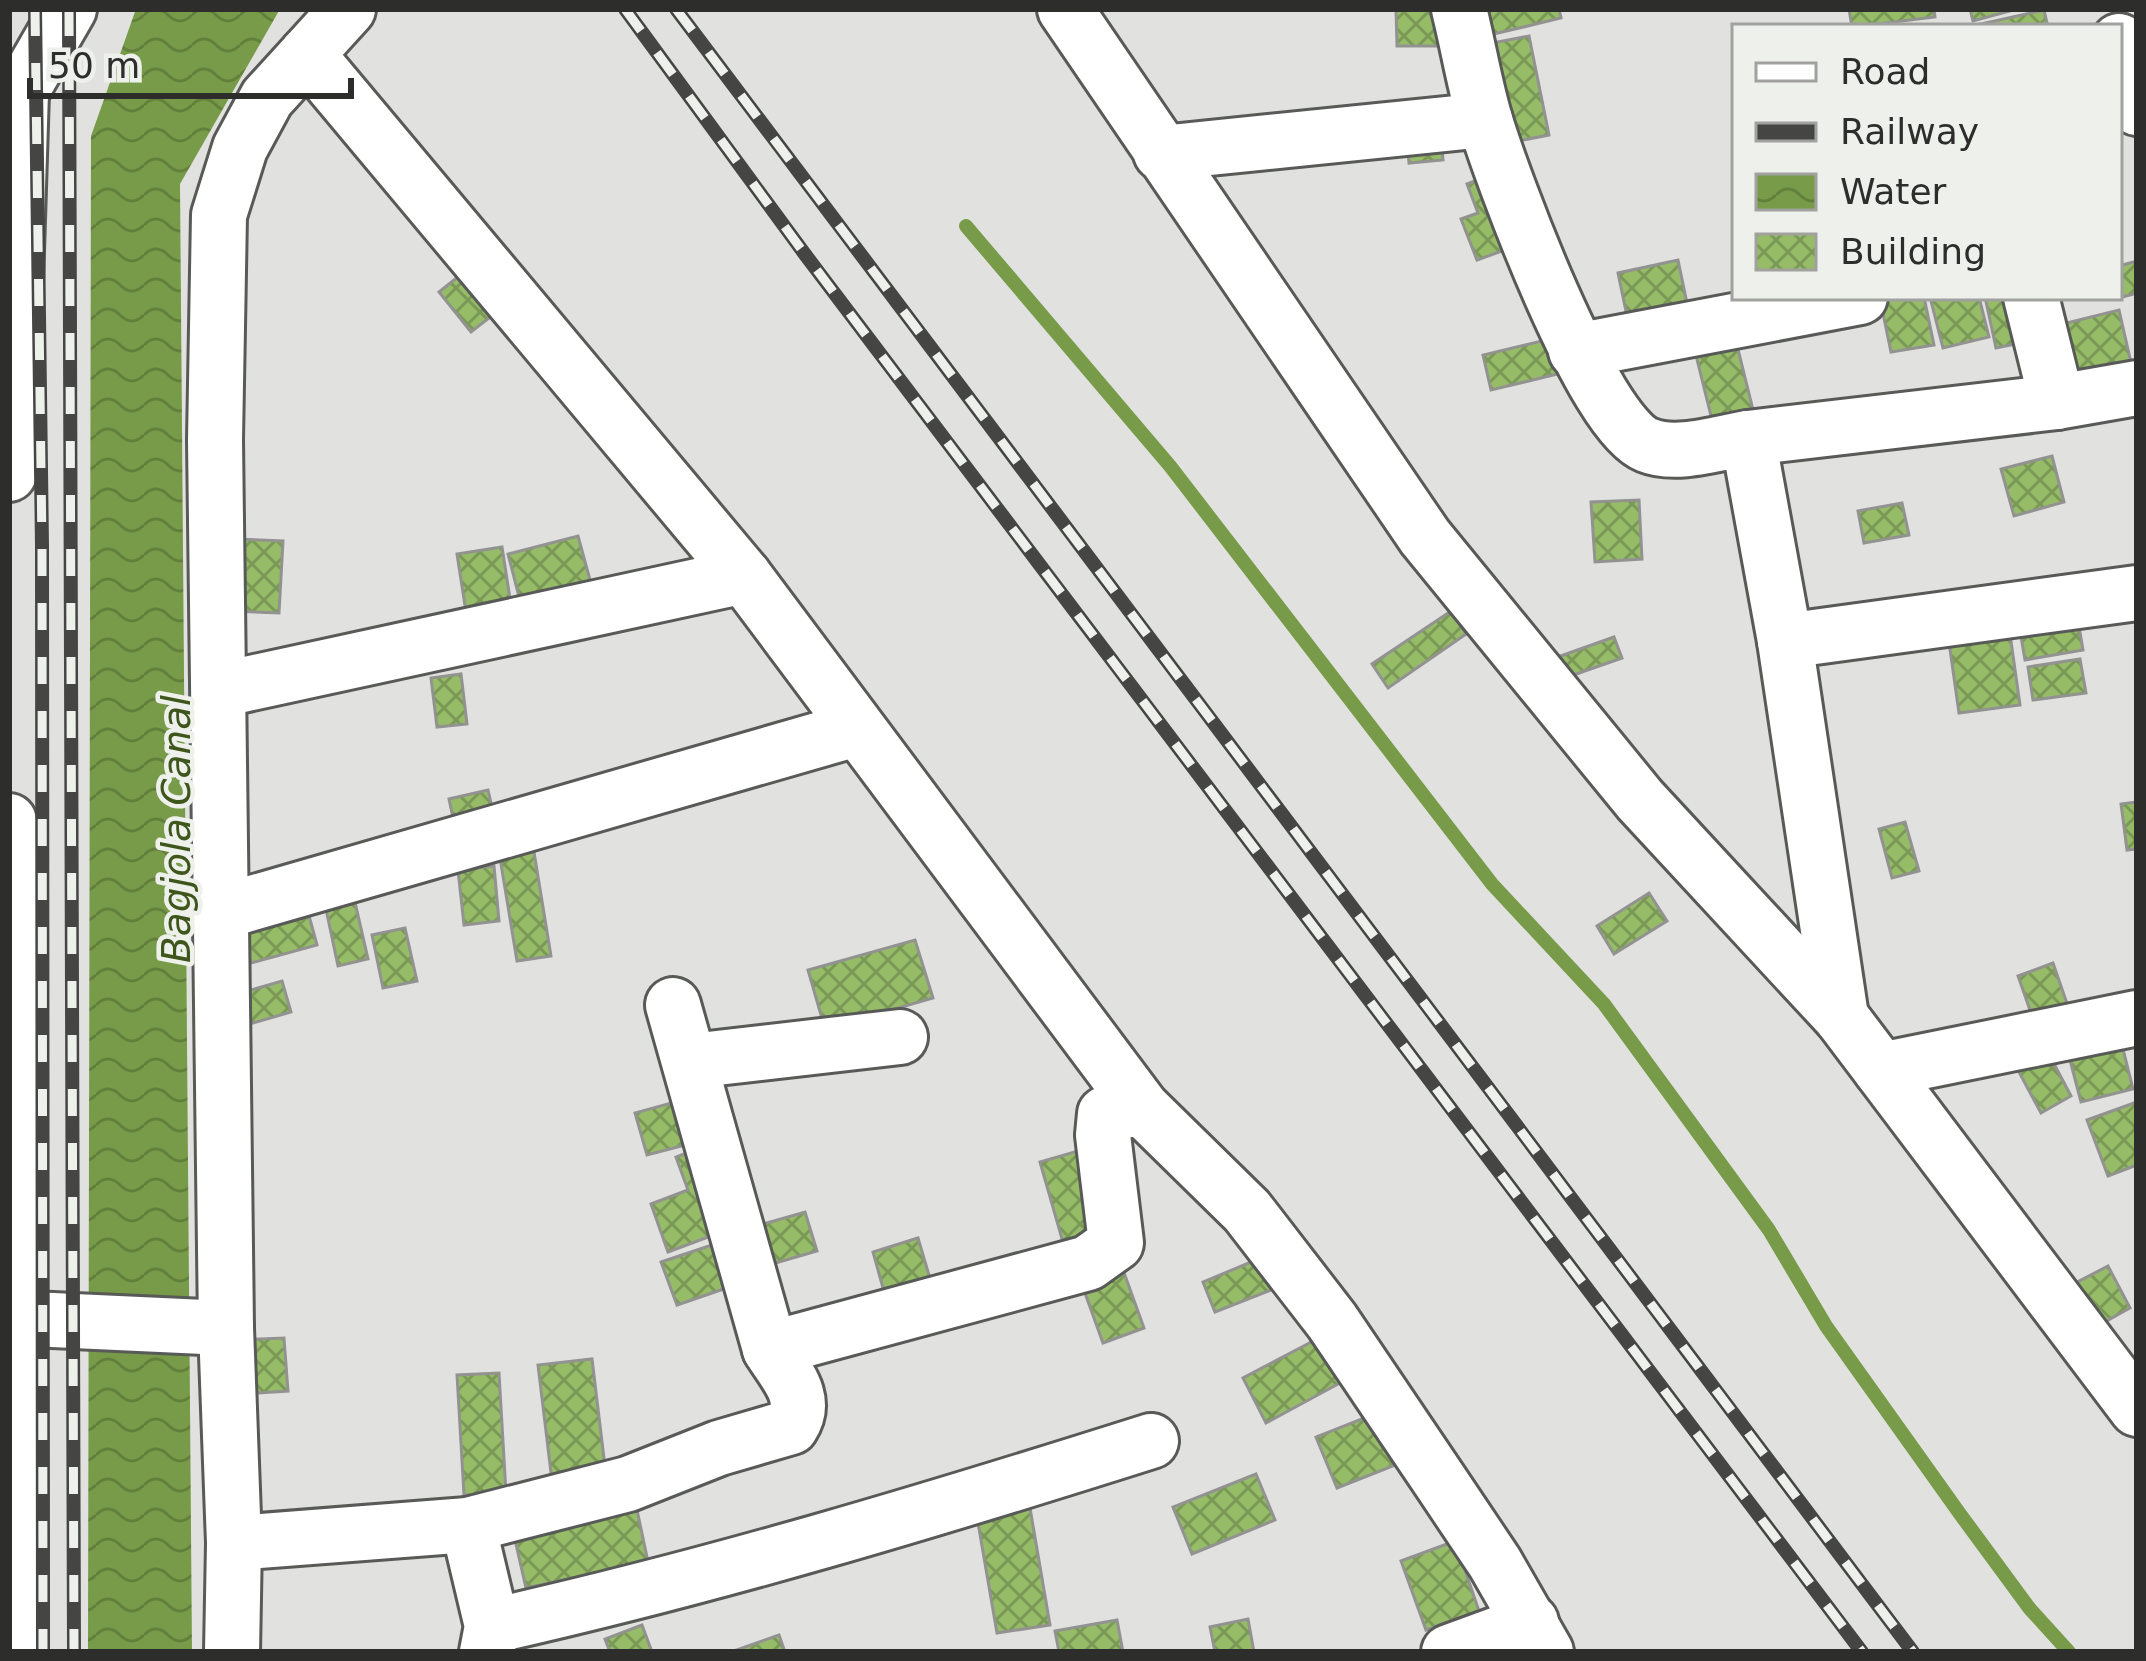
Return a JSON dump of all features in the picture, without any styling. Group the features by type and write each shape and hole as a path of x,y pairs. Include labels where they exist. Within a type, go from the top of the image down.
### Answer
{"street":[{"path":"9,474 15,93 69,9"},
{"path":"232,1652 234,1543 220,1328 215,440 219,215 240,148 267,98 348,9"},
{"path":"1065,9 1425,537 1640,800 1841,1017 2115,1345 2137,1409"},
{"path":"1459,9 1485,119 1576,350 1631,436 1650,447 1677,449 2137,388"},
{"path":"2122,52 2137,108"},
{"path":"307,54 744,576 1142,1108 1247,1211 1332,1321 1539,1637 1449,1652"},
{"path":"1161,153 1485,119"},
{"path":"1576,350 1844,300"},
{"path":"2032,300 2057,402"},
{"path":"1748,438 1785,641 1841,1017"},
{"path":"219,690 744,576"},
{"path":"1785,641 2137,593"},
{"path":"220,912 856,729"},
{"path":"9,821 20,1652"},
{"path":"234,1543 467,1526 628,1484 719,1448 791,1427 800,1414 801,1399 770,1349 673,1005"},
{"path":"1881,1070 2137,1018"},
{"path":"691,1061 900,1037"},
{"path":"770,1349 1088,1263 1116,1243 1103,1135 1106,1114 1142,1108"},
{"path":"14,1319 220,1328"},
{"path":"467,1526 489,1639 633,1594 842,1538 1151,1441"}],"water":[{"name":"Bagjola Canal","path":"136,9 280,9 180,184 192,1652 88,1652 91,136"}],"building":[{"path":"1396,9 1450,9 1451,46 1397,46"},
{"path":"1488,9 1559,9 1561,18 1494,34"},
{"path":"1849,9 1934,9 1935,17 1852,24"},
{"path":"1970,9 2017,9 1973,21"},
{"path":"2044,10 2047,24 1981,24"},
{"path":"1529,36 1549,135 1513,142 1493,43"},
{"path":"1440,127 1443,160 1409,163 1406,130"},
{"path":"1497,173 1524,243 1477,260 1461,219 1478,213 1467,184"},
{"path":"1678,260 1688,308 1628,321 1618,273"},
{"path":"2137,261 2137,293 2122,297 2122,265"},
{"path":"470,267 502,308 471,332 439,292"},
{"path":"1880,300 1925,300 1934,345 1891,352"},
{"path":"1931,300 1980,300 1989,337 1943,348"},
{"path":"1986,300 2021,300 2030,341 1996,348"},
{"path":"2119,310 2134,376 2063,393 2046,328"},
{"path":"1733,329 1755,418 1714,428 1692,339"},
{"path":"1554,338 1562,373 1491,390 1483,355"},
{"path":"2052,456 2064,502 2014,516 2001,469"},
{"path":"1639,500 1642,559 1595,562 1591,502"},
{"path":"1902,503 1909,535 1864,543 1858,511"},
{"path":"578,536 595,598 524,616 508,554"},
{"path":"236,539 283,541 279,613 233,611"},
{"path":"502,547 513,618 468,625 457,554"},
{"path":"2076,609 2083,650 2025,660 2018,619"},
{"path":"1451,611 1466,634 1388,688 1372,664"},
{"path":"2008,620 2020,705 1959,713 1947,628"},
{"path":"1614,637 1622,658 1562,679 1555,658"},
{"path":"2080,659 2086,693 2033,700 2028,667"},
{"path":"461,674 467,724 437,727 431,678"},
{"path":"488,790 496,824 456,832 449,799"},
{"path":"2137,802 2137,849 2127,850 2121,804"},
{"path":"1905,822 1919,871 1892,878 1879,829"},
{"path":"534,852 551,956 517,961 500,858"},
{"path":"494,866 499,921 464,925 458,870"},
{"path":"352,889 368,959 338,966 323,895"},
{"path":"1649,893 1667,921 1614,954 1597,926"},
{"path":"305,901 317,945 251,963 239,919"},
{"path":"405,928 417,981 383,988 372,935"},
{"path":"915,940 933,998 825,1029 808,970"},
{"path":"2053,963 2072,1018 2037,1030 2018,976"},
{"path":"282,981 291,1012 246,1025 237,994"},
{"path":"2118,1029 2133,1089 2081,1102 2065,1041"},
{"path":"2044,1045 2071,1096 2041,1113 2013,1061"},
{"path":"693,1097 705,1140 647,1155 635,1113"},
{"path":"2137,1102 2137,1165 2108,1176 2087,1120"},
{"path":"702,1147 732,1228 668,1252 651,1204 688,1190 676,1157"},
{"path":"1081,1150 1108,1241 1066,1253 1040,1162"},
{"path":"805,1212 817,1251 758,1268 746,1229"},
{"path":"733,1238 747,1281 677,1305 661,1262"},
{"path":"918,1238 934,1292 888,1306 873,1252"},
{"path":"1268,1255 1281,1286 1215,1312 1203,1282"},
{"path":"1118,1256 1144,1328 1103,1343 1077,1271"},
{"path":"2108,1266 2130,1308 2087,1332 2064,1289"},
{"path":"284,1338 288,1391 242,1394 239,1340"},
{"path":"1317,1339 1340,1383 1266,1423 1243,1378"},
{"path":"592,1359 606,1475 552,1481 538,1365"},
{"path":"499,1373 506,1493 464,1495 457,1375"},
{"path":"1377,1413 1398,1464 1337,1488 1316,1437"},
{"path":"1256,1474 1275,1520 1192,1554 1173,1507"},
{"path":"636,1505 648,1562 526,1588 513,1531"},
{"path":"1030,1508 1050,1625 997,1633 977,1517"},
{"path":"1455,1541 1479,1611 1426,1630 1401,1561"},
{"path":"1248,1619 1254,1652 1215,1652 1210,1627"},
{"path":"1117,1620 1123,1652 1059,1652 1055,1631"},
{"path":"642,1625 652,1652 610,1652 605,1639"},
{"path":"779,1635 785,1652 731,1652"}],"waterway":[{"path":"966,226 1170,466 1492,884 1604,1004 1769,1230 1826,1326 1960,1514 2030,1609 2069,1652"}],"railway":[{"path":"35,9 42,546 43,1652"},
{"path":"69,9 74,1652"},
{"path":"625,9 804,253 1862,1652"},
{"path":"676,9 1913,1652"}]}
